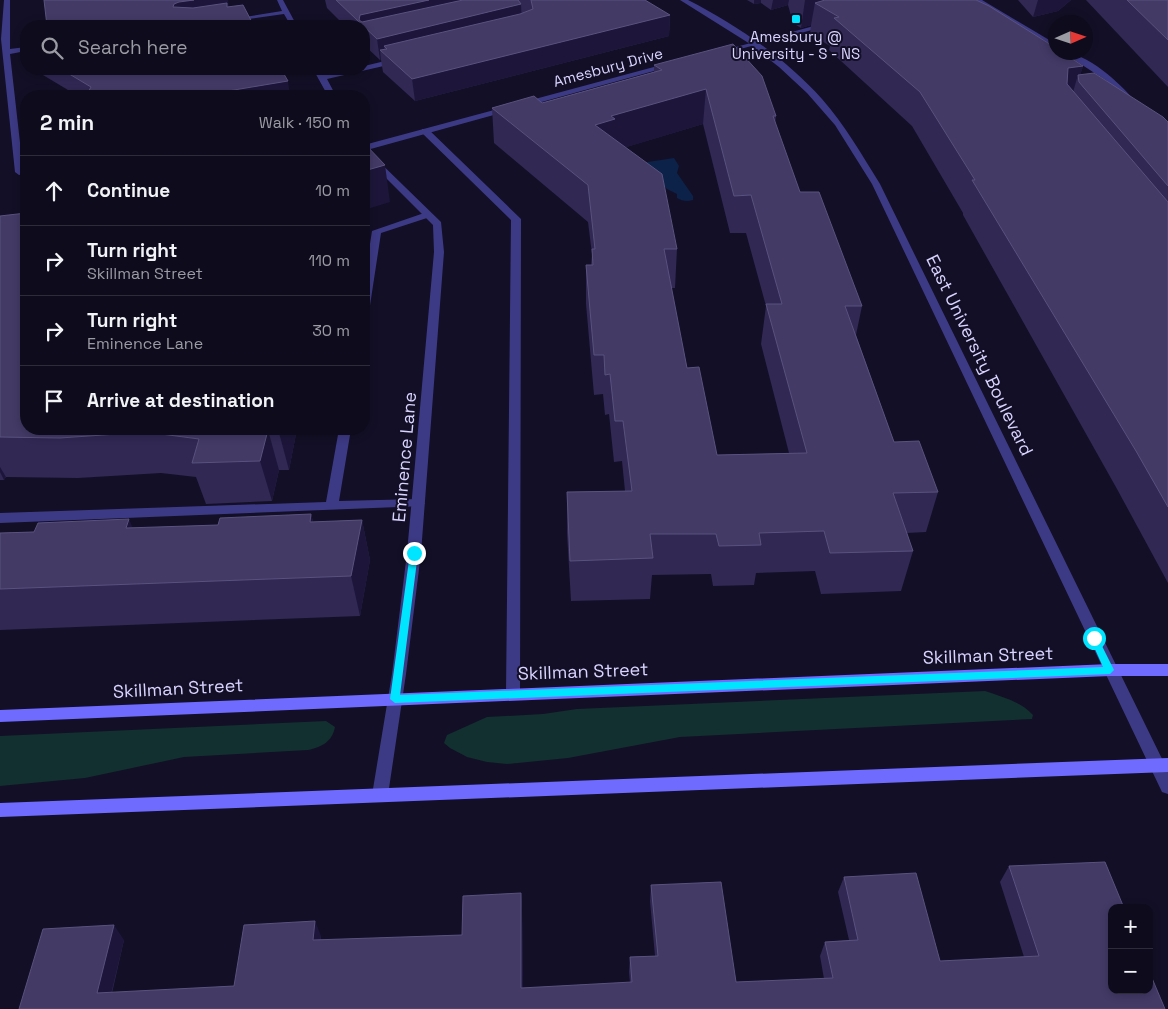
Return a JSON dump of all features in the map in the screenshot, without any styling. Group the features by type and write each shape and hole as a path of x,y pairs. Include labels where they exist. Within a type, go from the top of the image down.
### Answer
{"main road":[{"name":"Skillman Street","path":"0,716 1110,670 1168,670"},
{"path":"0,810 1163,765"}],"street":[{"path":"7,0 6,52 20,172"},
{"path":"280,0 291,20"},
{"name":"East University Boulevard","path":"683,0 722,22 754,44 810,91 845,133 876,184 1110,670 1163,765 1168,787"},
{"path":"977,0 1048,42"},
{"path":"230,20 286,12"},
{"path":"710,55 834,23"},
{"path":"6,52 20,50"},
{"path":"370,66 402,59"},
{"path":"1078,60 1110,79 1120,95 1137,108"},
{"name":"Amesbury Drive","path":"370,147 672,65"},
{"path":"320,75 329,90"},
{"path":"322,78 334,75"},
{"path":"425,131 516,219 513,694"},
{"name":"Eminence Lane","path":"370,155 438,224 439,252 418,503 395,699 380,795"},
{"path":"370,275 377,231 428,215"},
{"path":"332,506 344,435"},
{"path":"0,518 418,503"}],"green space":[{"path":"985,691 1022,706 1033,715 1032,719 680,737 568,758 507,764 467,757 444,743 447,735 487,717 543,714 577,709"},
{"path":"326,721 335,727 334,732 326,743 308,750 184,757 85,778 0,786 0,736"}],"water":[{"path":"674,158 679,166 677,173 693,196 693,200 685,201 677,198 677,194 667,189 641,163"}],"building":[{"path":"44,0 194,0 179,2 174,4 173,7 193,8 227,3 227,7 243,5 251,20 46,20"},
{"path":"336,0 429,0 360,15 359,20"},
{"path":"463,0 518,0 521,4 377,39 370,32 370,20"},
{"path":"531,0 645,0 670,15 412,79 380,50 387,49 384,46 520,14 533,9"},
{"path":"825,0 976,0 989,6 1048,43 1048,60 1074,60 1083,66 1068,68 1067,84 1168,202 1168,507 972,180 975,180 920,92 834,18 839,17 815,3"},
{"path":"1127,0 1168,0 1168,40"},
{"path":"733,44 762,76 776,116 773,116 800,192 819,192 862,306 845,306 894,442 919,441 938,492 893,493 913,551 830,553 824,531 759,533 761,545 719,546 716,534 650,534 653,558 570,561 567,492 632,491 623,421 615,421 610,374 605,375 604,355 594,355 586,265 593,265 592,249 595,249 588,185 492,108 534,96 542,103 662,70 654,65","holes":["706,89 734,196 751,195 782,304 766,304 807,453 717,455 699,367 687,368 664,249 677,249 662,174 595,125 615,119 611,116"]},
{"path":"1094,73 1168,122 1168,186 1079,82 1078,75"},
{"path":"71,75 284,75 288,81 234,90 89,90 91,87"},
{"path":"370,149 385,165 370,169"},
{"path":"20,214 20,435 103,435 60,438 0,437 0,216"},
{"path":"169,435 267,435 260,461 192,463 199,439"},
{"path":"311,514 310,522 362,520 351,576 0,589 0,533 34,532 38,523 129,519 126,528 218,525 220,518"},
{"path":"1105,862 1122,904 1108,904 1108,994 1153,994 1153,980 1165,1009 19,1009 43,929 114,925 97,993 234,986 244,925 315,921 313,940 462,935 463,896 521,893 521,988 632,982 630,957 658,956 651,885 721,882 736,982 833,978 825,942 858,940 844,877 916,873 940,961 1039,956 1009,866"}],"place":[{"name":"Amesbury @ University - S - NS","path":"796,19"}],"route":[{"path":"414,553 395,699 1110,670 1094,638"}]}
